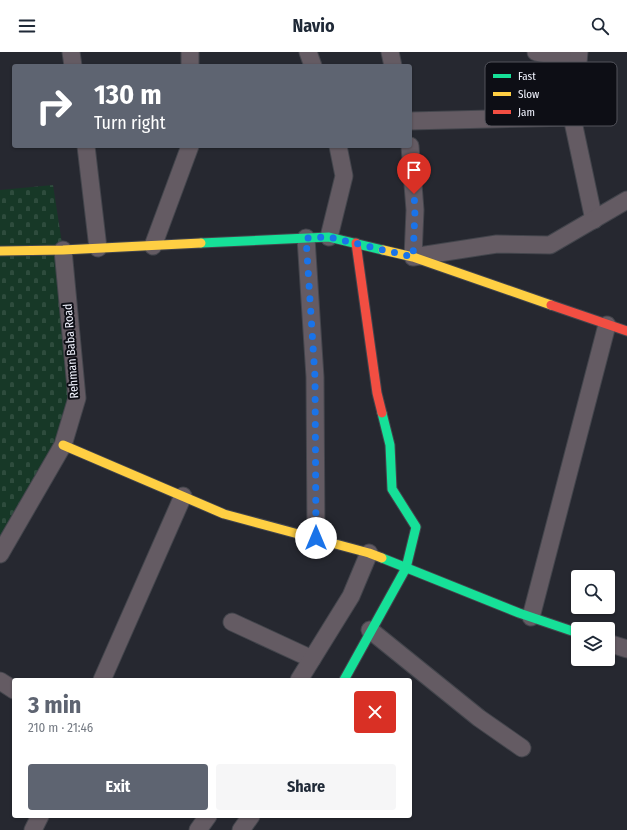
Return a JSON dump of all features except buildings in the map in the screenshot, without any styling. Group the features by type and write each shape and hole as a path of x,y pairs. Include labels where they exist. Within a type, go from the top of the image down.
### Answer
{"street":[{"path":"71,52 73,64"},
{"path":"190,52 190,64"},
{"path":"308,52 312,64"},
{"path":"390,52 393,64"},
{"path":"536,52 579,55"},
{"path":"412,121 485,120"},
{"path":"574,126 594,220"},
{"path":"86,148 98,248"},
{"path":"153,246 189,148"},
{"path":"329,237 344,176 338,148"},
{"path":"410,148 415,210 413,257"},
{"path":"413,257 497,244 550,244 627,200"},
{"path":"0,251 63,250 329,237 413,257 627,331"},
{"path":"306,238 315,377 316,538"},
{"path":"345,678 370,630 406,568 416,527 392,490 390,445 377,393 356,243"},
{"name":"Rehman Baba Road","path":"0,554 63,445 77,398 63,250"},
{"path":"531,617 607,325"},
{"path":"63,445 224,514 369,553 531,617 571,631"},
{"path":"103,678 184,496"},
{"path":"300,678 351,596 369,553"},
{"path":"232,622 312,659"},
{"path":"370,630 479,718 522,748"},
{"path":"615,645 627,649"},
{"path":"0,681 12,689"},
{"path":"33,830 39,818"},
{"path":"198,830 207,818"},
{"path":"241,830 250,818"}],"green space":[{"path":"53,185 63,250 77,398 0,558 0,190"}],"traffic: fast":[{"path":"201,243 329,237 383,250"},
{"path":"345,678 406,568 416,527 392,489 390,445 382,413"},
{"path":"382,558 519,613 571,631"}],"traffic: slow":[{"path":"0,251 63,250 201,243"},
{"path":"383,250 413,257 551,305"},
{"path":"63,445 224,514 369,553 382,558"}],"traffic: jam":[{"path":"356,243 377,393 382,413"},
{"path":"551,305 627,331"}],"route":[{"path":"316,538 315,377 306,238 329,237 413,257 415,210 414,194"}]}
